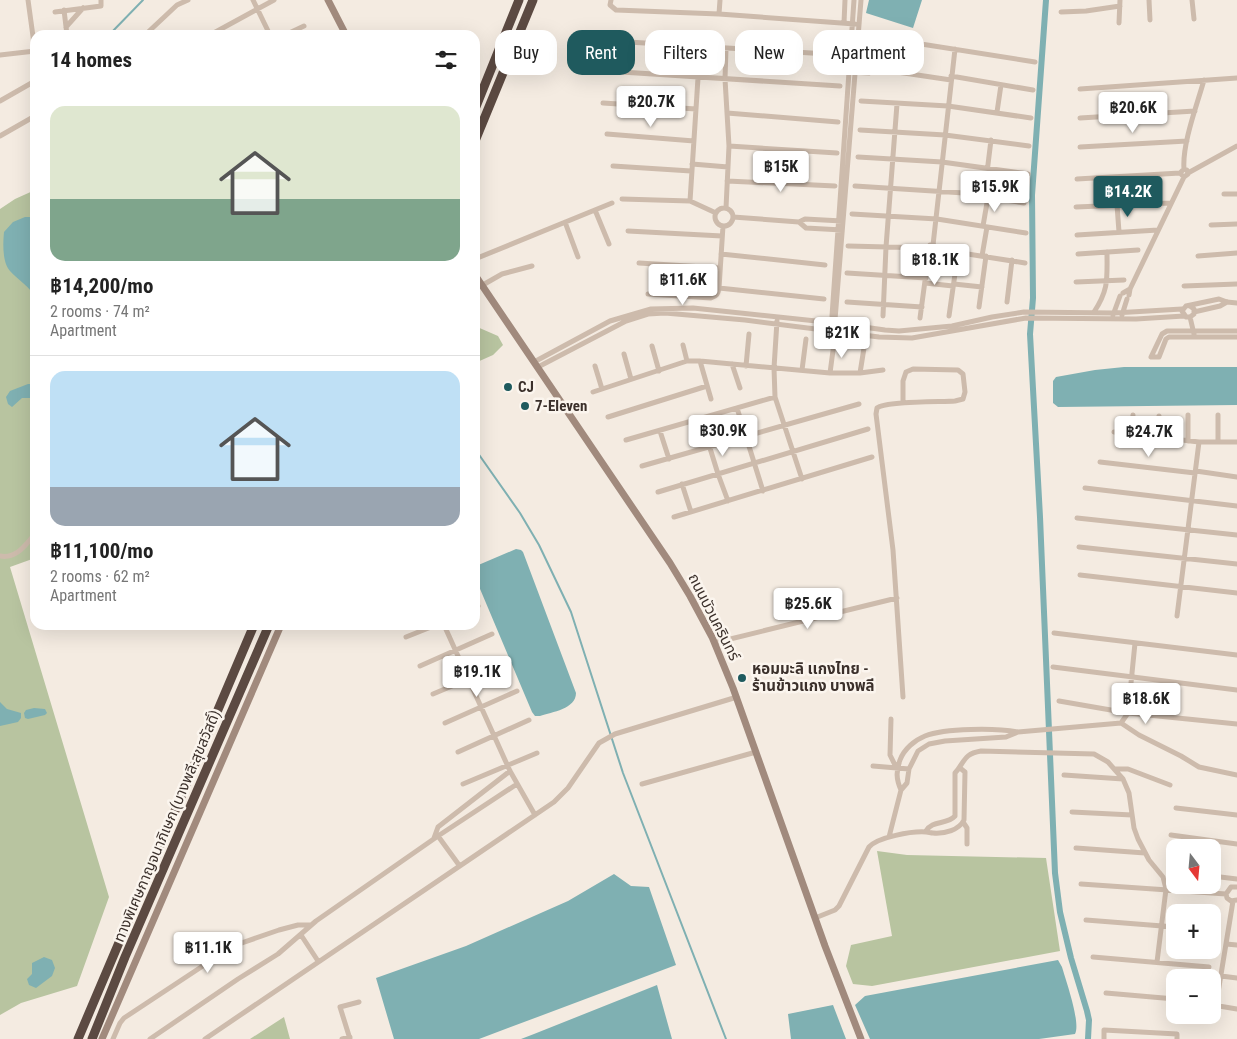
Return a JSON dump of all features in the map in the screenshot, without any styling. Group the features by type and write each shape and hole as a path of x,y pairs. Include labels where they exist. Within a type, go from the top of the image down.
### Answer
{"highway":[{"path":"480,97 520,0"},
{"path":"480,129 533,0"},
{"name":"ทางพิเศษกาญจนาภิเษก (บางพลี-สุขสวัสดิ์)","path":"78,1039 252,630"},
{"name":"ทางพิเศษกาญจนาภิเษก (บางพลี-สุขสวัสดิ์)","path":"92,1039 125,957 267,630"}],"street":[{"path":"28,0 32,30"},
{"path":"55,12 101,6 101,0"},
{"path":"150,30 178,3 188,0"},
{"path":"253,0 267,30"},
{"path":"219,30 274,0"},
{"path":"328,0 343,30"},
{"path":"611,0 612,8 616,10 719,14 858,24"},
{"path":"719,14 720,0"},
{"path":"844,23 845,0"},
{"path":"852,30 854,0"},
{"path":"857,30 861,0"},
{"path":"1119,23 1120,0"},
{"path":"1149,0 1150,20"},
{"path":"1192,0 1194,20"},
{"path":"1061,12 1086,11 1120,6"},
{"path":"66,27 84,8"},
{"path":"64,10 66,30"},
{"path":"295,30 304,26"},
{"path":"635,43 813,53"},
{"path":"924,44 1035,62"},
{"path":"726,49 725,79 728,146 726,208"},
{"path":"848,246 929,250 933,252 955,49"},
{"path":"0,55 30,51"},
{"path":"635,73 840,86"},
{"path":"833,332 852,75"},
{"path":"923,75 1033,90"},
{"path":"690,201 698,78"},
{"path":"1080,89 1237,78"},
{"path":"1122,315 1130,288 1184,173 1187,141 1204,80"},
{"path":"0,101 30,84"},
{"path":"997,112 1001,85"},
{"path":"861,101 948,106 1031,118"},
{"path":"604,103 696,109"},
{"path":"883,316 886,247 897,104"},
{"path":"1080,118 1195,111"},
{"path":"727,113 838,122"},
{"path":"0,136 30,119"},
{"path":"860,130 945,135 1029,146"},
{"path":"607,134 694,141"},
{"path":"979,307 982,287 986,197 991,140"},
{"path":"1080,147 1187,141"},
{"path":"728,146 837,153"},
{"path":"1077,179 1184,173 1237,146"},
{"path":"858,157 942,162 1028,174"},
{"path":"692,164 728,167"},
{"path":"613,166 692,171"},
{"path":"727,180 835,186"},
{"path":"855,186 939,191 1024,203"},
{"path":"1224,194 1237,194"},
{"path":"622,199 690,201 716,212"},
{"path":"480,257 612,203"},
{"path":"1076,207 1171,203"},
{"path":"1117,205 1119,232"},
{"path":"722,226 715,219 716,212 726,208"},
{"path":"722,226 730,224 733,217 726,208"},
{"path":"595,210 609,244"},
{"path":"852,214 937,219 1026,233"},
{"path":"733,217 799,222 805,219 841,221"},
{"path":"564,222 578,257"},
{"path":"799,222 806,228 841,230"},
{"path":"1211,225 1237,224"},
{"path":"648,294 711,298 718,294 722,226"},
{"path":"1077,235 1158,230"},
{"path":"628,231 722,236"},
{"path":"934,247 958,253 1025,263"},
{"path":"920,318 929,250"},
{"path":"1078,254 1138,250"},
{"path":"1094,312 1105,292 1107,252"},
{"path":"949,316 958,253"},
{"path":"1198,256 1237,253"},
{"path":"721,254 825,264"},
{"path":"1007,302 1012,260"},
{"path":"638,263 720,268"},
{"path":"480,283 502,274 532,266"},
{"path":"847,273 885,275 953,285 982,287"},
{"path":"1076,282 1124,280"},
{"path":"1184,286 1237,284"},
{"name":"ถนนบัวนครินทร์","path":"480,287 536,364 670,563 690,596 714,643 736,697 815,918 861,1039"},
{"path":"719,288 824,299"},
{"path":"1113,315 1122,295 1130,288"},
{"path":"1122,315 1182,309 1186,306 1219,299 1237,303"},
{"path":"847,302 922,307"},
{"path":"1190,317 1194,312 1220,306 1227,302"},
{"path":"1190,306 1194,312"},
{"path":"536,364 610,321 651,309 693,308 885,330 912,330 952,326 992,317 1025,315 1190,317"},
{"path":"1182,309 1184,316"},
{"path":"1045,315 1094,312 1113,315"},
{"path":"536,364 626,321 648,314 665,313 777,324 879,337 912,338 1025,315"},
{"path":"778,317 774,368 776,397 802,479"},
{"path":"1190,317 1194,334"},
{"path":"912,330 912,338"},
{"path":"1237,330 1194,334 1170,337 1166,339 1159,357 1151,357 1164,331 1194,334 1237,337"},
{"path":"746,366 749,334"},
{"path":"802,370 806,339"},
{"path":"830,373 834,343"},
{"path":"683,345 687,361"},
{"path":"652,346 659,371"},
{"path":"860,373 864,348"},
{"path":"624,354 631,379"},
{"path":"592,392 687,361 830,373 860,373 883,370"},
{"path":"700,361 711,398"},
{"path":"732,364 740,388"},
{"path":"595,366 602,389"},
{"path":"903,404 903,381 906,372 913,369 958,370 963,374 965,392 963,399 955,401 903,404 881,404 876,408 893,550 903,697"},
{"path":"608,417 707,386"},
{"path":"626,440 776,397"},
{"path":"642,466 859,404"},
{"path":"737,408 763,491"},
{"path":"1188,414 1188,440"},
{"path":"1218,415 1218,442"},
{"path":"1131,434 1133,416"},
{"path":"1159,416 1159,438"},
{"path":"701,419 728,501"},
{"path":"658,492 868,429"},
{"path":"660,431 669,459"},
{"path":"1114,432 1199,442 1237,442"},
{"path":"1177,616 1199,442"},
{"path":"674,517 872,457"},
{"path":"1100,462 1237,476"},
{"path":"682,484 692,512"},
{"path":"1085,488 1237,506"},
{"path":"1077,518 1237,535"},
{"path":"0,556 12,556 30,539"},
{"path":"1078,547 1237,564"},
{"path":"1080,575 1237,592"},
{"path":"714,643 897,598"},
{"path":"102,1039 279,630"},
{"path":"406,638 424,630"},
{"path":"446,630 508,768 535,815"},
{"path":"1054,633 1237,655"},
{"path":"420,666 492,634"},
{"path":"1121,723 1128,714 1135,643"},
{"path":"433,694 504,664"},
{"path":"1053,668 1237,690"},
{"path":"445,723 517,692"},
{"path":"205,1039 561,796 599,743 614,734 736,697"},
{"path":"1059,701 1128,714 1237,724"},
{"path":"891,719 890,755 897,769"},
{"path":"458,752 529,720"},
{"path":"901,790 897,782 897,769 902,755 911,744 925,736 944,732 1005,730 1018,732 1121,723 1139,735 1199,767 1237,775"},
{"path":"944,732 945,741"},
{"path":"889,837 901,790 907,783 909,769 918,751 929,744 945,741 1006,737 1018,732"},
{"path":"642,784 756,752"},
{"path":"926,831 932,825 952,820 955,816 955,773 960,768 963,760 973,752 1094,754 1116,769 1123,779 1129,793 1134,828 1145,853 1163,877 1166,889 1157,962"},
{"path":"463,784 508,768 537,753"},
{"path":"872,766 909,769"},
{"path":"458,866 436,837 438,827 508,768"},
{"path":"960,768 965,772 963,822 967,828 967,844"},
{"path":"1116,769 1128,769 1170,784"},
{"path":"1064,775 1123,779"},
{"path":"150,1039 278,954 311,925 436,837 517,784"},
{"path":"1176,808 1237,815"},
{"path":"1072,812 1132,815"},
{"path":"945,821 948,831"},
{"path":"815,918 835,910 839,906 869,846 874,842 889,837 926,831 932,834 948,831 956,829 963,822"},
{"path":"1171,835 1237,844"},
{"path":"1076,848 1145,853"},
{"path":"1226,894 1231,887 1236,886 1237,871"},
{"path":"1221,877 1237,879"},
{"path":"1081,884 1166,889"},
{"path":"1221,894 1226,894"},
{"path":"1226,894 1227,898 1235,901 1235,912 1226,944 1221,976 1237,978"},
{"path":"1086,920 1166,927"},
{"path":"113,1039 124,1018 227,949 243,941 279,930 298,925 311,925"},
{"path":"301,935 318,961"},
{"path":"1226,944 1237,945"},
{"path":"1093,957 1210,968"},
{"path":"1106,993 1166,998"},
{"path":"342,1039 350,1038 340,1007 359,1002"},
{"path":"1221,1006 1237,1009"},
{"path":"1104,1039 1104,1030 1177,1034 1176,1039"}],"green space":[{"path":"30,192 30,560 10,567 109,897 77,986 21,1003 0,1015 0,209"},
{"path":"480,328 498,336 503,345 493,355 480,361"},
{"path":"877,851 907,855 1046,858 1060,951 872,986 853,984 846,966 851,945 892,936"},
{"path":"284,1017 290,1039 250,1039"}],"water":[{"path":"869,0 922,0 913,28 866,13"},
{"path":"30,217 30,290 10,271 6,263 3,241 4,232 13,222"},
{"path":"1124,367 1237,367 1237,405 1058,407 1053,403 1053,381 1056,377"},
{"path":"30,384 30,398 22,398 12,407 8,404 6,397 10,391"},
{"path":"516,549 523,552 576,693 572,703 568,706 540,716 535,716 532,712 480,589 480,564"},
{"path":"0,702 7,709 21,713 21,718 18,722 0,726"},
{"path":"34,708 45,709 47,713 28,719 25,718 24,713 26,710"},
{"path":"614,874 631,886 649,887 676,965 479,1039 394,1039 376,978 466,946 568,901"},
{"path":"44,957 52,960 55,968 52,976 36,988 29,985 27,979 32,974 32,963"},
{"path":"1058,960 1062,967 1075,1012 1075,1034 1039,1039 870,1039 855,1005 865,996"},
{"path":"657,985 672,1039 521,1039 534,1034"},
{"path":"833,1005 846,1039 791,1039 788,1014"}],"waterway":[{"path":"114,30 143,0"},
{"path":"1046,0 1032,195 1033,298 1030,334 1040,517 1055,873 1060,912 1089,1020 1088,1039"},
{"path":"480,456 520,513 539,545 571,612 623,773 726,1039"}],"place":[{"name":"CJ","path":"508,387"},
{"name":"7-Eleven","path":"525,406"},
{"name":"หอมมะลิ เเกงไทย - ร้านข้าวแกง บางพลี","path":"742,678"}]}
